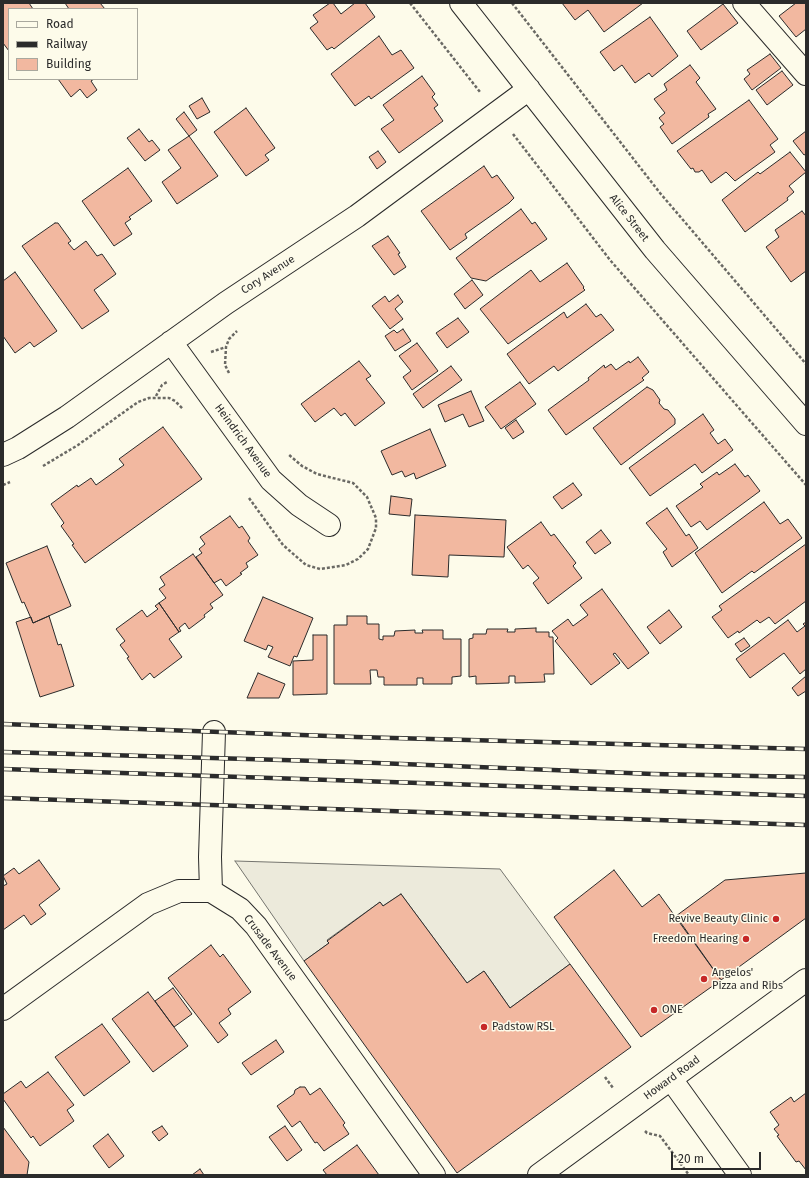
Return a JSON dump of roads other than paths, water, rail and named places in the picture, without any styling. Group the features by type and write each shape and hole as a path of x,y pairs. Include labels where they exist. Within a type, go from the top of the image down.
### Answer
{"street":[{"name":"Alice Street","path":"461,3 654,250 806,424"},
{"path":"744,3 806,74"},
{"name":"Cory Avenue","path":"3,455 18,448 67,417 226,303 357,216 529,90"},
{"name":"Heindrich Avenue","path":"171,342 271,480 299,506 329,525"},
{"path":"3,1009 148,904 179,891 211,891 210,857 214,732"},
{"name":"Crusade Avenue","path":"211,891 240,909 256,926 434,1175"},
{"name":"Howard Road","path":"539,1175 806,980"},
{"path":"671,1079 740,1175"}],"railway":[{"path":"3,724 356,737 806,749"},
{"path":"3,752 352,762 653,774 806,777"},
{"path":"3,769 806,796"},
{"path":"3,798 806,825"}],"place":[{"name":"Revive Beauty Clinic","path":"776,919"},
{"name":"Freedom Hearing","path":"746,939"},
{"name":"Angelos' Pizza and Ribs","path":"704,979"},
{"name":"ONE","path":"654,1010"},
{"name":"Padstow RSL","path":"484,1027"}]}
